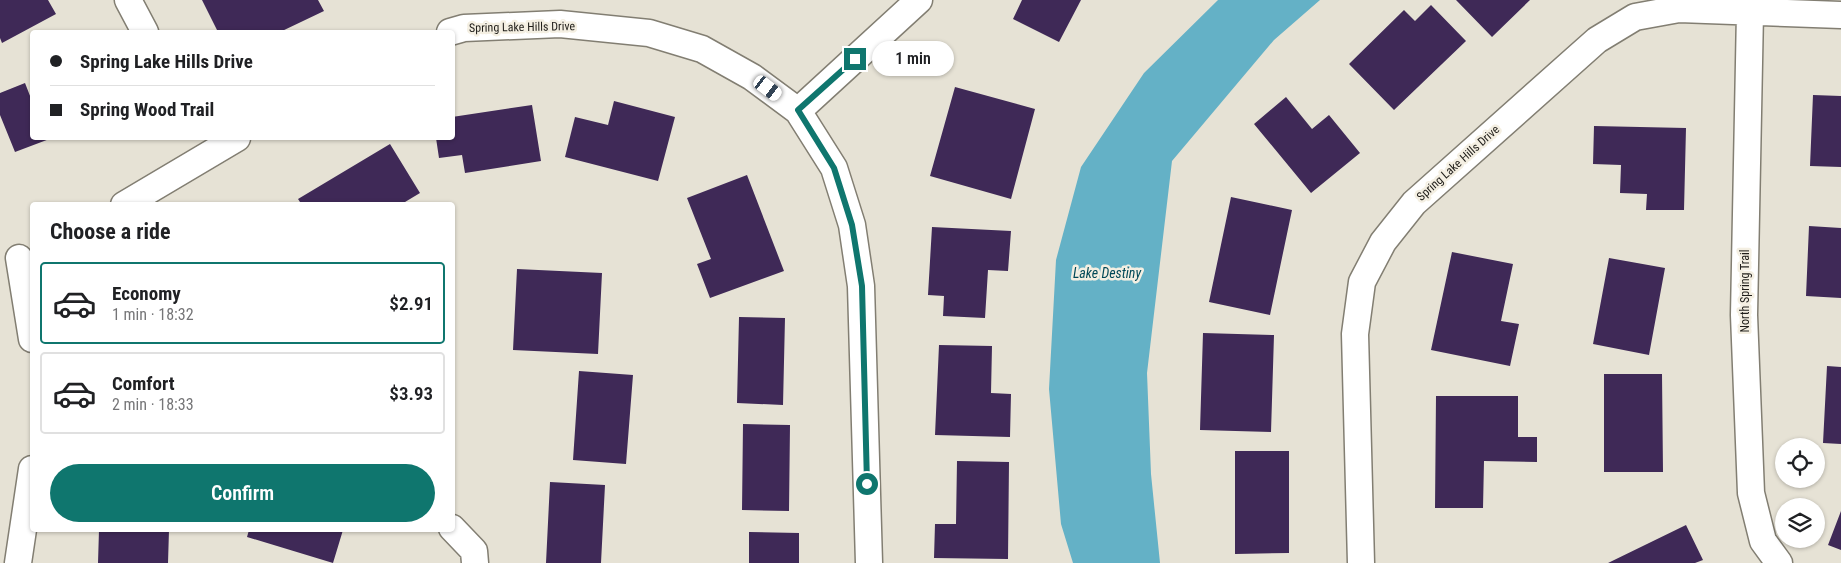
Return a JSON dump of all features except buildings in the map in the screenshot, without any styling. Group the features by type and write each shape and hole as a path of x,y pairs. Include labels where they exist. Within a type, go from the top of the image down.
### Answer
{"street":[{"path":"128,0 144,30"},
{"path":"798,110 919,0"},
{"name":"Spring Lake Hills Drive","path":"1361,563 1355,334 1362,282 1383,242 1414,203 1597,40 1635,17 1680,9 1841,15"},
{"name":"North Spring Trail","path":"1750,12 1744,315 1751,493 1763,541 1779,563"},
{"name":"Spring Lake Hills Drive","path":"455,31 464,28 560,24 649,33 702,49 752,77 798,110 834,168 852,225 862,286 869,563"},
{"path":"128,202 205,145 228,140"},
{"path":"17,257 30,329"},
{"path":"18,563 30,482"},
{"path":"455,531 474,551 475,563"}],"water":[{"name":"Lake Destiny","path":"1218,0 1320,0 1274,40 1172,161 1147,373 1151,474 1160,563 1073,563 1061,524 1049,389 1056,260 1081,167 1144,73"}],"route":[{"path":"855,59 798,110 834,168 852,225 862,286 867,484"}]}
